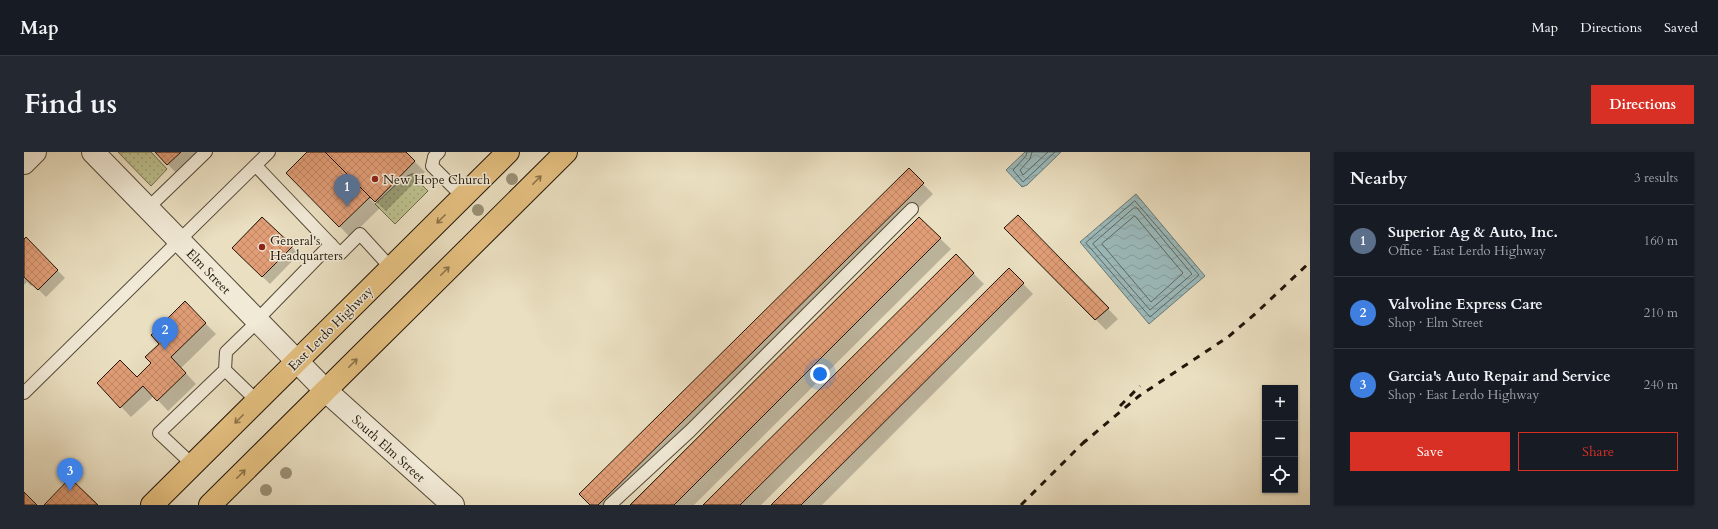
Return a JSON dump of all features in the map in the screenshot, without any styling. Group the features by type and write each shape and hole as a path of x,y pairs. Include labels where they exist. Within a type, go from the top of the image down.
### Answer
{"main road":[{"name":"East Lerdo Highway","path":"152,505 508,152"},
{"path":"210,505 566,152"}],"street":[{"path":"24,163 35,152"},
{"name":"Elm Street","path":"93,152 325,390"},
{"name":"South Elm Street","path":"325,390 453,505"}],"lane":[{"path":"148,208 206,152"},
{"path":"24,393 269,152"},
{"path":"439,152 434,157 432,166 463,197"},
{"path":"256,166 340,254 360,234 391,268"},
{"path":"610,505 690,431 912,209"},
{"path":"193,465 159,433 225,370 226,352 258,321 331,244"},
{"path":"225,370 257,401"}],"green space":[{"path":"118,152 151,152 167,169 151,186"},
{"path":"416,174 417,180 428,191 395,224 375,204 403,178"}],"water":[{"path":"1025,152 1061,152 1027,185 1022,187 1006,170"},
{"path":"1136,194 1205,276 1149,324 1080,242"}],"building":[{"path":"155,152 181,152 167,165"},
{"path":"307,152 325,152 370,197 339,227 286,173"},
{"name":"New Hope Church","path":"325,152 406,152 415,161 375,202"},
{"path":"909,168 924,183 598,505 590,505 579,494"},
{"path":"1018,215 1109,308 1095,320 1004,228"},
{"name":"General's Headquarters","path":"262,217 293,246 262,277 232,248"},
{"path":"919,217 941,238 674,505 630,505"},
{"path":"26,237 58,270 38,290 24,277 24,239"},
{"path":"956,254 974,273 740,505 703,505"},
{"path":"1009,268 1024,283 801,505 771,505"},
{"path":"185,301 206,323 171,357 186,373 157,401 143,386 120,408 97,383 120,360 137,377 151,363 145,357 159,344 151,335"},
{"path":"70,478 98,505 44,505"},
{"path":"24,492 37,505 24,505"}],"railway":[{"path":"1082,444 1139,396 1228,337 1255,314 1310,262"},
{"path":"1120,406 1140,386"},
{"path":"1021,505 1086,440"}],"place":[{"name":"New Hope Church","path":"375,179"},
{"name":"Superior Ag & Auto, Inc.","path":"347,207"},
{"name":"General's Headquarters","path":"262,247"},
{"name":"Valvoline Express Care","path":"165,350"},
{"name":"Garcia's Auto Repair and Service","path":"70,491"}]}
